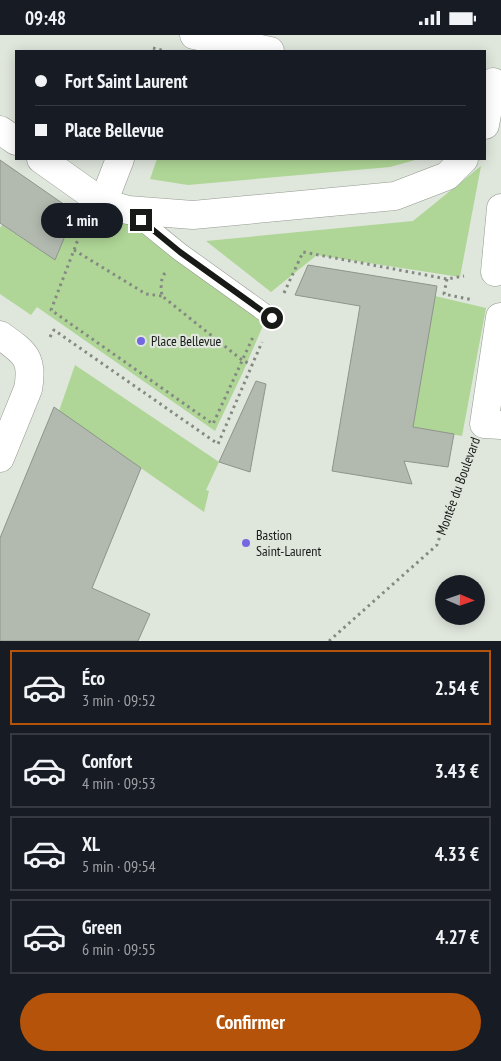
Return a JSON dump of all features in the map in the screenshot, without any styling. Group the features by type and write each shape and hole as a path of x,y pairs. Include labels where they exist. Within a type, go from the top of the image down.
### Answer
{"street":[{"path":"194,35 265,50"},
{"path":"495,82 501,109"},
{"path":"486,121 495,82"},
{"path":"0,130 15,140"},
{"path":"43,160 105,201 193,215 395,196 447,176 463,160"},
{"path":"105,201 120,160"},
{"path":"494,271 501,208"},
{"name":"Montée du Boulevard","path":"492,424 500,317"},
{"path":"0,458 28,389 30,378 26,356 10,342"}],"lane":[{"path":"105,201 272,318"}],"path":[{"path":"153,48 161,50"},
{"path":"84,225 51,310 213,424 254,334"},
{"path":"74,250 146,294 162,296 242,360 252,365"},
{"path":"48,341 54,330 218,445 272,318 303,252 447,279 494,271"},
{"path":"162,296 162,276 168,269"},
{"path":"445,290 447,279"},
{"name":"Montée du Boulevard","path":"329,641 437,545 474,436 492,424"}],"green space":[{"path":"157,160 415,160 390,167 188,185 150,179"},
{"path":"481,166 460,277 317,255 271,292 206,241 413,221"},
{"path":"84,190 268,314 215,431 37,307 31,315 0,294 0,228 2,225 55,260"},
{"path":"435,296 486,308 462,436 413,427"},
{"path":"75,365 219,462 206,490 209,491 204,512 59,411"}],"building":[{"path":"0,160 75,212 55,260 0,223"},
{"path":"308,265 437,286 413,427 454,434 448,467 404,461 412,484 332,471 360,306 295,295"},
{"path":"256,381 266,384 250,472 219,462"},
{"path":"54,407 141,468 92,588 150,614 138,641 0,641 0,538"}],"place":[{"name":"Place Bellevue","path":"141,341"},
{"name":"Bastion Saint-Laurent","path":"246,543"}],"route":[{"path":"141,220 180,252 272,318"}]}
